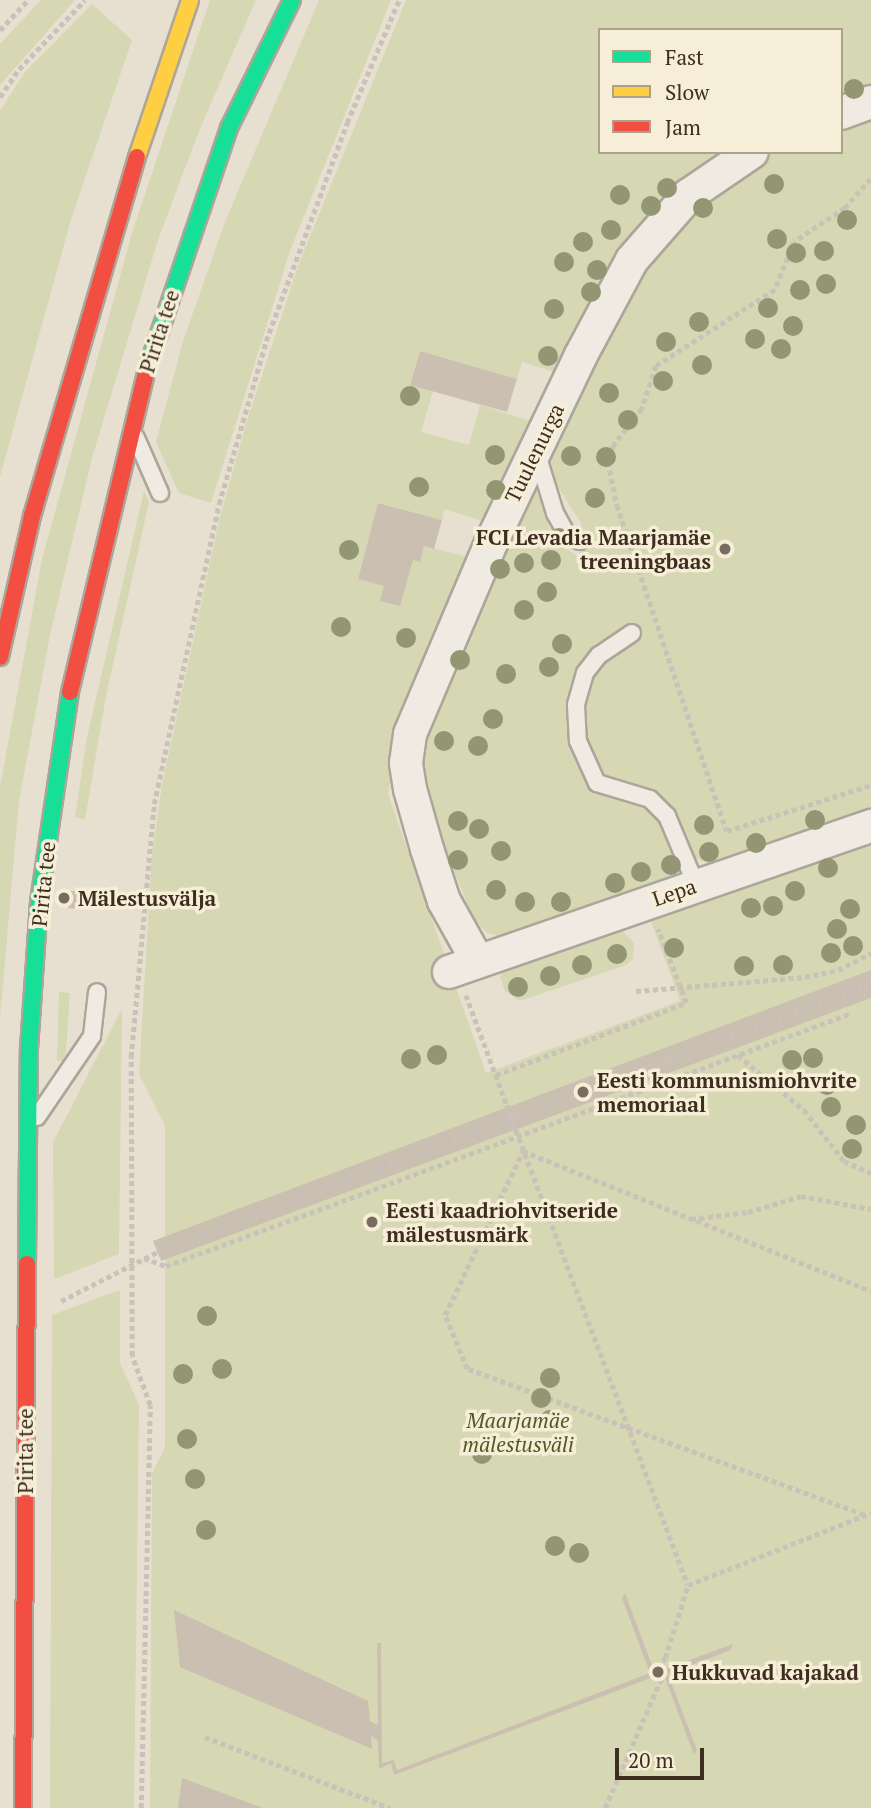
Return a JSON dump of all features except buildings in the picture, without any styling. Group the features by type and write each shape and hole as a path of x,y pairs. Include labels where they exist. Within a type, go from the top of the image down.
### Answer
{"main road":[{"path":"0,657 32,516 117,217 190,0"},
{"name":"Pirita tee","path":"23,1808 28,1130 39,902 59,748 87,607 152,346 229,128 292,0"}],"street":[{"path":"843,112 871,102"},
{"name":"Tuulenurga","path":"461,966 406,763 410,734 536,448 632,260 689,195 749,154"},
{"name":"Lepa","path":"461,966 871,826"}],"lane":[{"path":"132,428 160,493"},
{"path":"536,448 555,513 567,535 580,541"},
{"path":"632,633 599,655 585,673 576,705 578,741 597,783 650,799 667,816 696,885"},
{"path":"28,1130 92,1036 97,992"}],"path":[{"path":"0,30 28,0"},
{"path":"0,97 19,69 85,0"},
{"path":"141,1808 150,1405 132,1356 131,1262 136,990 154,804 219,504 266,341 347,123 399,0"},
{"path":"871,179 845,208 794,242 775,290 656,366 642,409 614,444 607,462 617,505 727,831 871,785"},
{"path":"496,1075 686,1003 648,901"},
{"path":"636,991 824,974 871,953"},
{"path":"461,966 523,1152 688,1585 665,1658 657,1667 661,1679 605,1808"},
{"path":"54,1305 131,1262 871,984"},
{"path":"142,1258 166,1266 517,1133 849,1014"},
{"path":"737,1054 804,1110 844,1161 871,1173"},
{"path":"523,1152 871,1291"},
{"path":"523,1152 445,1315 467,1369 864,1515"},
{"path":"691,1219 748,1212 801,1196 871,1209"},
{"path":"688,1585 871,1513"},
{"path":"205,1737 389,1808"}],"green space":[{"path":"41,0 75,0 0,85 0,44"},
{"path":"210,0 256,0 199,131 158,240 92,458 50,635 19,801 0,1018 0,787 42,559 132,233"},
{"path":"319,0 391,0 290,251 211,503 179,493 156,442 183,341 225,222"},
{"name":"Maarjamäe mälestusväli","path":"406,0 871,0 871,90 843,99 843,28 598,28 598,154 731,154 561,374 522,362 517,379 420,351 410,384 433,391 421,432 469,445 480,405 537,423 492,524 444,509 442,520 379,503 358,579 384,586 424,546 476,559 401,731 388,794 486,1073 680,1001 644,902 871,826 871,1808 150,1808 152,1473 165,1447 165,1126 139,1074 152,854 162,785 219,521 245,427 298,266"},
{"path":"92,4 132,40 70,223 0,477 0,111 25,72"},
{"name":"FCI Levadia Maarjamäe treeningbaas","path":"871,114 871,814 716,868 698,859 675,868 676,880 506,938 487,933 473,918 428,806 420,749 534,482 549,526 562,546 579,557 581,523 554,481 548,453 613,312 670,227 769,154 843,154 843,122"},
{"path":"144,491 149,502 106,696 85,820 75,817 87,737"},
{"path":"619,927 634,943 633,959 626,965 520,1001 505,991 500,977 507,961"},
{"path":"59,992 70,993 63,1061 57,1061"},
{"path":"122,1009 119,1254 54,1279 53,1142"},
{"path":"120,1290 120,1363 139,1405 134,1808 50,1808 52,1315"}],"traffic: fast":[{"path":"146,372 229,128 292,0"},
{"path":"27,1264 29,1049 39,902 70,692"}],"traffic: slow":[{"path":"137,157 190,0"}],"traffic: jam":[{"path":"0,657 32,516 137,157"},
{"path":"70,692 146,372"},
{"path":"23,1808 27,1264"}],"place":[{"name":"FCI Levadia Maarjamäe treeningbaas","path":"725,549"},
{"name":"Mälestusvälja","path":"64,898"},
{"name":"Eesti kommunismiohvrite memoriaal","path":"583,1092"},
{"name":"Eesti kaadriohvitseride mälestusmärk","path":"372,1222"},
{"name":"Hukkuvad kajakad","path":"658,1672"}]}
